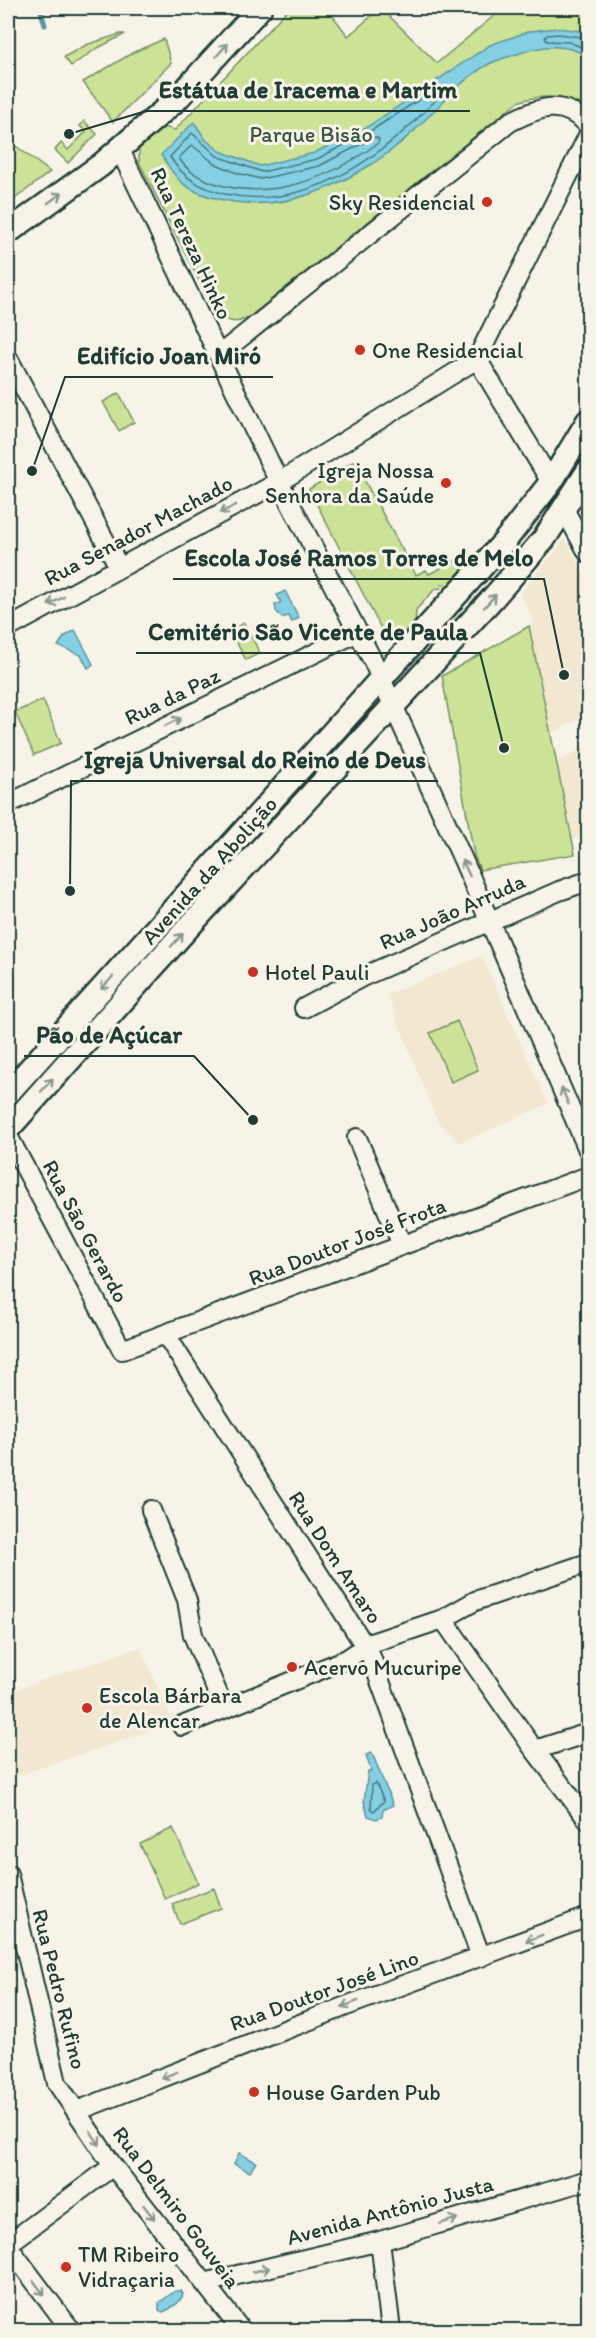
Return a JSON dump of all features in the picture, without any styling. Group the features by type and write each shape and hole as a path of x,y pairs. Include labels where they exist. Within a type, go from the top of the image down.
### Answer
{"main road":[{"path":"8,232 120,150 176,100 260,8"},
{"name":"Avenida da Abolição","path":"8,1093 504,542 551,482 588,421"},
{"name":"Avenida da Abolição","path":"8,1129 507,581 544,539 588,471"},
{"path":"208,870 226,887"}],"street":[{"path":"219,355 510,122 547,107 567,109 582,117 588,125"},
{"path":"551,482 477,359 588,136"},
{"name":"Rua Tereza Hinko","path":"120,150 279,482 381,679 588,1150"},
{"path":"8,358 119,567"},
{"name":"Rua Senador Machado","path":"8,628 279,482 477,359"},
{"path":"564,509 588,553"},
{"name":"Rua da Paz","path":"8,804 358,632"},
{"name":"Rua João Arruda","path":"304,1008 362,977 588,880"},
{"name":"Rua São Gerardo","path":"8,1136 122,1350"},
{"path":"357,1138 402,1245"},
{"name":"Rua Doutor José Frota","path":"122,1350 588,1176"},
{"name":"Rua Dom Amaro","path":"166,1335 370,1654 482,1957"},
{"path":"151,1510 187,1600 193,1635 224,1708"},
{"path":"182,1726 347,1659 371,1643 443,1619 475,1601 588,1563"},
{"path":"443,1619 535,1750 588,1820"},
{"path":"535,1750 588,1733"},
{"name":"Rua Pedro Rufino","path":"8,1874 57,2083 77,2111"},
{"name":"Rua Doutor José Lino","path":"77,2111 346,2006 588,1917"},
{"name":"Rua Delmiro Gouveia","path":"77,2111 113,2166 241,2331"},
{"path":"71,2331 8,2245 113,2166"},
{"name":"Avenida Antônio Justa","path":"204,2283 380,2241 588,2180"},
{"path":"380,2241 391,2331"}],"shaded area":[{"path":"565,539 588,581 588,714 551,734 529,626 534,622 520,594"},
{"path":"588,745 588,832 572,840 557,763"},
{"path":"482,956 548,1104 460,1143 437,1121 387,994"},
{"name":"Escola Bárbara de Alencar","path":"140,1647 174,1723 8,1779 8,1692"}],"green space":[{"name":"Parque Bisão","path":"289,8 327,8 348,36 381,8 437,63 495,15 489,8 588,8 588,108 571,101 545,97 518,102 249,317 240,321 231,321 215,312 139,162 139,146 160,126 175,130"},
{"path":"125,34 96,49 71,66 64,57 86,45"},
{"path":"164,39 171,63 113,122 83,82 134,52"},
{"path":"84,121 97,134 68,163 55,150 61,143 68,150 86,132 80,126"},
{"path":"16,146 50,172 8,204 8,159"},
{"path":"119,393 134,422 119,431 103,402"},
{"path":"354,461 416,575 426,570 429,574 465,556 472,564 455,585 442,585 441,588 435,589 416,610 415,625 388,642 309,489"},
{"path":"244,623 260,653 246,660 230,631"},
{"path":"529,626 575,854 480,870 474,855 442,676"},
{"path":"43,700 61,743 34,755 15,712"},
{"path":"457,1021 478,1070 451,1082 430,1033"},
{"path":"173,1828 198,1883 165,1899 140,1844"},
{"path":"214,1888 221,1908 180,1924 172,1904"}],"water":[{"path":"558,28 588,32 588,57 565,48 548,47 523,52 489,64 462,83 412,133 386,154 342,181 311,194 278,202 261,203 218,199 186,186 161,155 194,122 206,140 220,151 260,166 314,153 367,127 490,45 530,31"},
{"path":"285,591 299,618 292,622 288,616 282,618 276,611 275,605 281,602 277,595"},
{"path":"75,630 93,664 88,668 81,655 58,646 64,637"},
{"path":"372,1753 393,1805 383,1810 382,1817 376,1819 368,1816 364,1802 368,1771 371,1771 366,1755"},
{"path":"239,2153 256,2162 250,2172 234,2164"},
{"path":"175,2291 181,2291 183,2294 180,2300 169,2309 159,2311 159,2303"}],"waterway":[{"path":"40,8 45,25"}],"place":[{"name":"Estátua de Iracema e Martim","path":"69,134"},
{"name":"Sky Residencial","path":"487,202"},
{"name":"One Residencial","path":"360,350"},
{"name":"Edifício Joan Miró","path":"32,471"},
{"name":"Igreja Nossa Senhora da Saúde","path":"446,483"},
{"name":"Escola José Ramos Torres de Melo","path":"564,675"},
{"name":"Cemitério São Vicente de Paula","path":"504,748"},
{"name":"Igreja Universal do Reino de Deus","path":"70,891"},
{"name":"Hotel Pauli","path":"253,972"},
{"name":"Pão de Açúcar","path":"253,1120"},
{"name":"Acervo Mucuripe","path":"292,1667"},
{"name":"Escola Bárbara de Alencar","path":"87,1708"},
{"name":"House Garden Pub","path":"254,2092"},
{"name":"TM Ribeiro Vidraçaria","path":"66,2267"}]}
